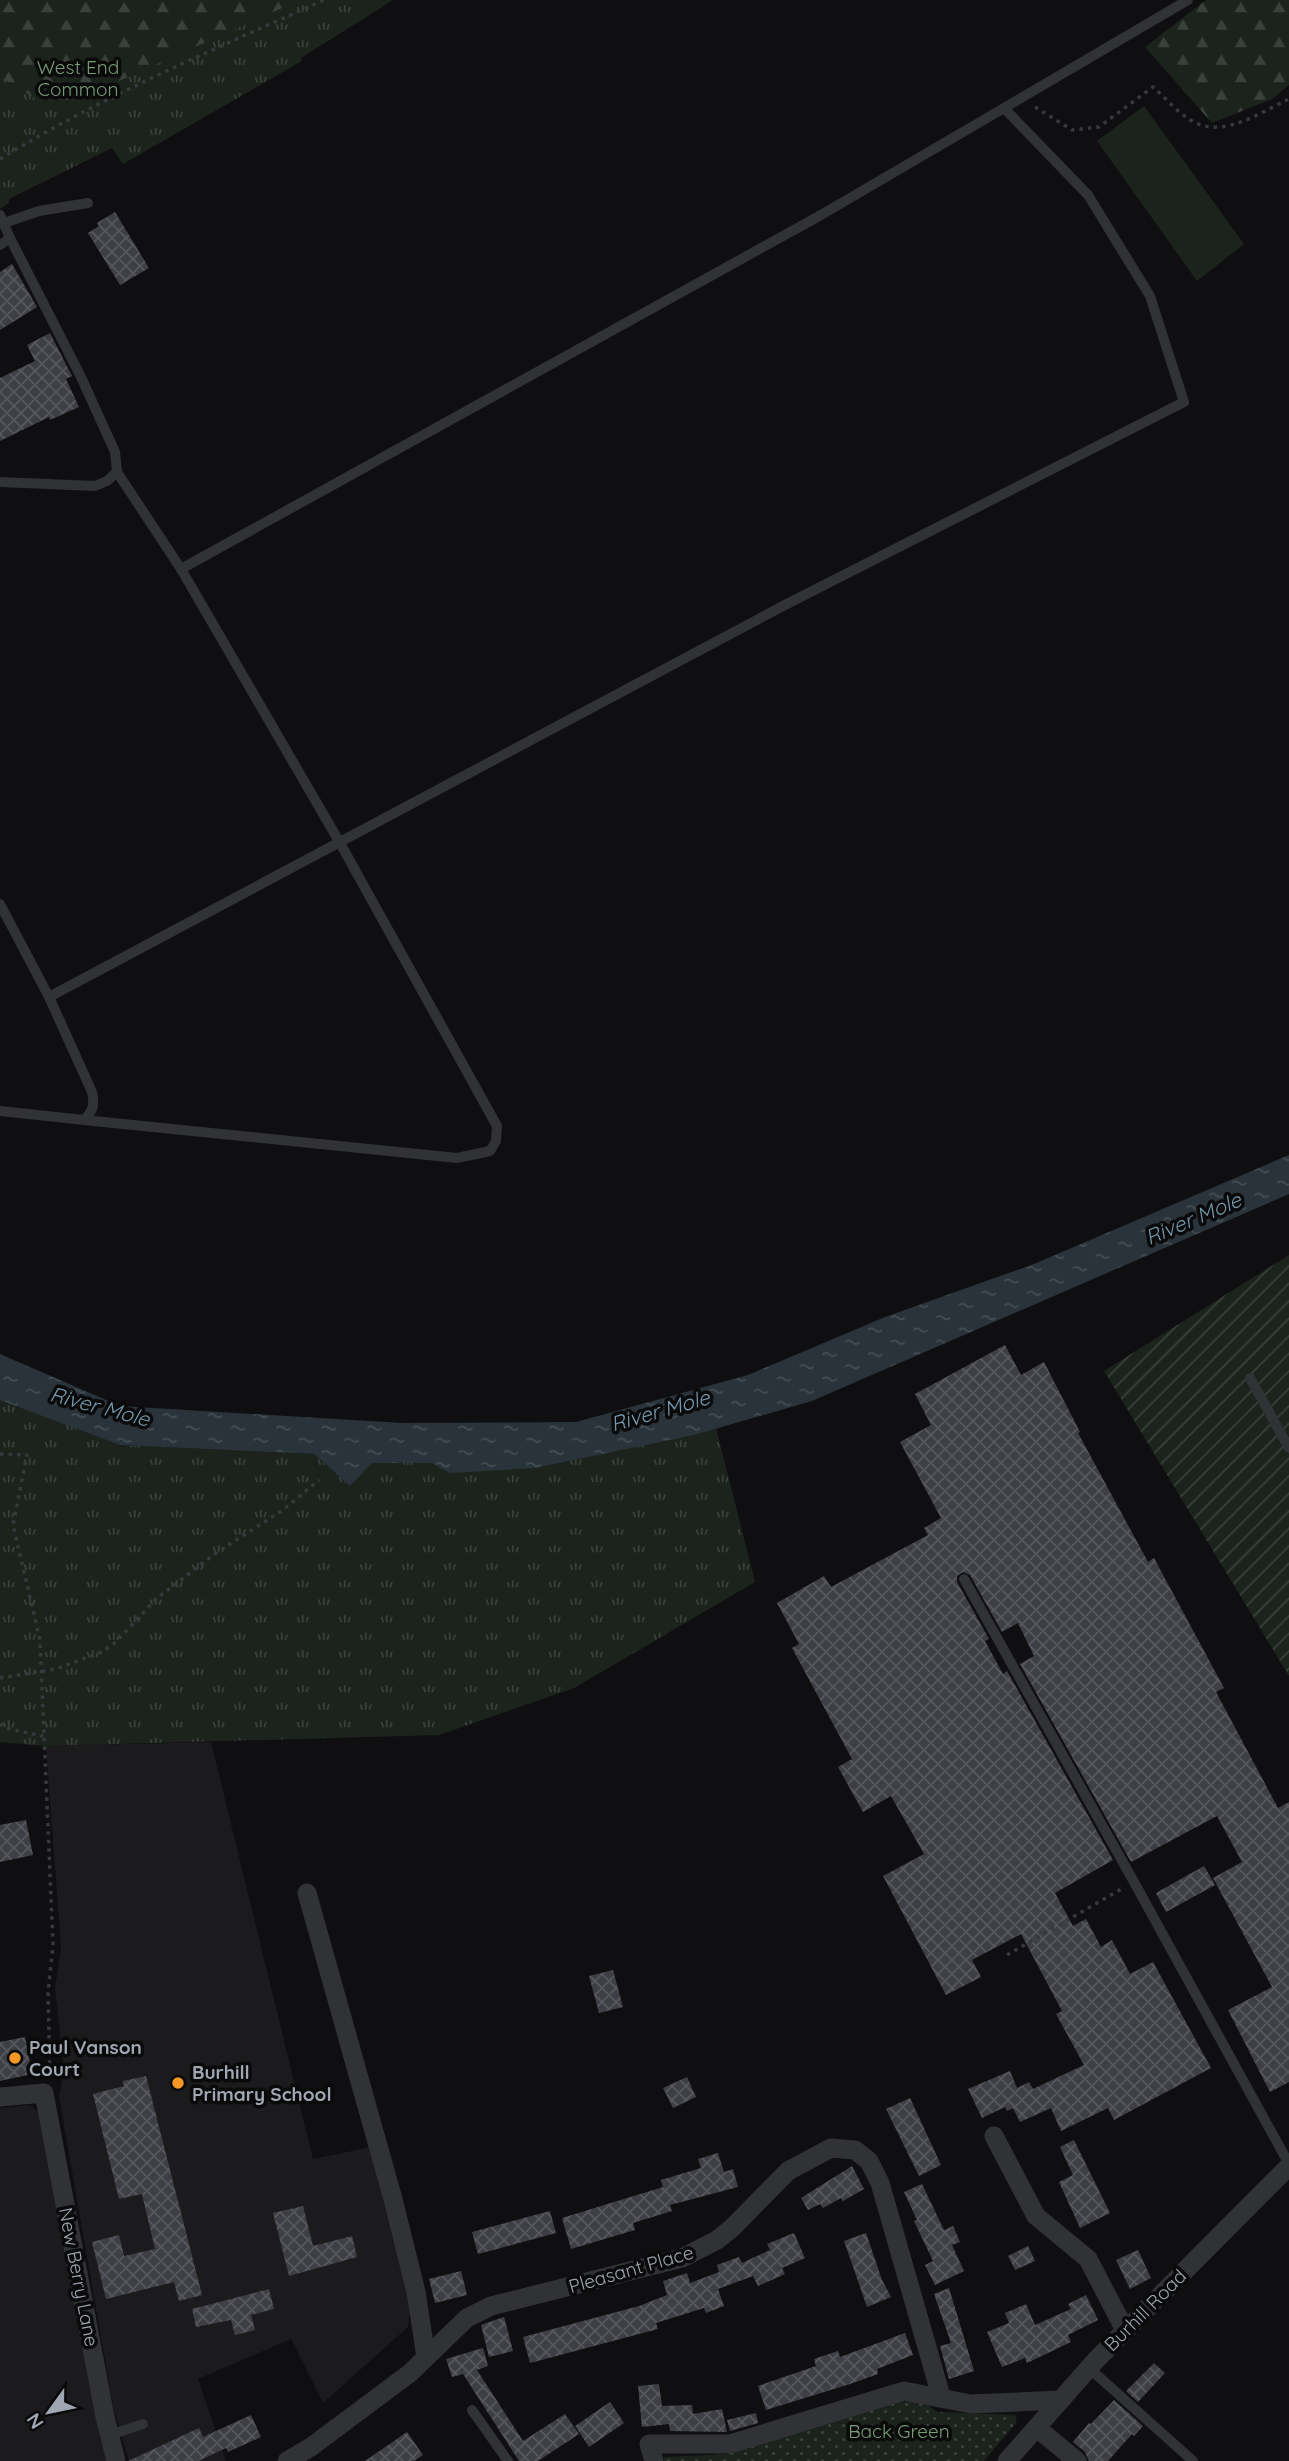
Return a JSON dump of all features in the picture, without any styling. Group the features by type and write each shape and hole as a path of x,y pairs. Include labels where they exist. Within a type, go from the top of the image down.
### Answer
{"street":[{"path":"307,1893 393,2199 416,2292 426,2357"},
{"path":"0,2097 44,2093"},
{"name":"New Berry Lane","path":"44,2093 116,2461"},
{"path":"994,2136 1036,2216 1088,2259 1125,2330"},
{"name":"Pleasant Place","path":"287,2461 358,2413 410,2373 467,2318 491,2306 667,2263 699,2250 733,2228 788,2171 831,2148 855,2150 869,2161 880,2183 939,2389 939,2398"},
{"name":"Burhill Road","path":"1007,2461 1125,2330 1289,2165"},
{"path":"654,2461 649,2444 730,2444 904,2391 916,2391 971,2404 1061,2400"},
{"path":"1037,2428 1077,2461"}],"lane":[{"path":"181,569 821,215 1188,0"},
{"path":"49,997 781,607 1184,401 1150,296 1088,195 1004,108"},
{"path":"0,1111 457,1158 490,1151 496,1141 497,1126 340,843 181,569 117,472 115,452 87,390 2,219 88,203"},
{"path":"0,245 10,238"},
{"path":"0,482 95,486 107,481 117,472"},
{"path":"0,904 49,997 92,1092 92,1112 84,1120"},
{"path":"1250,1378 1289,1448"},
{"path":"964,1579 1289,2165"},
{"path":"1089,2368 1193,2461"},
{"path":"472,2410 508,2461"},
{"path":"110,2435 143,2424"}],"path":[{"path":"0,159 46,131 324,0"},
{"path":"1022,97 1049,118 1072,130 1099,127 1153,87 1193,122 1213,129 1231,125 1289,99"},
{"path":"0,1454 27,1455 13,1525 40,1640 52,1945 48,1993 51,2077 44,2093"},
{"path":"0,1678 41,1672 102,1652 116,1642 156,1599 216,1553 283,1510 319,1480"},
{"path":"0,1724 5,1728 43,1736"},
{"path":"1007,1955 1134,1882"}],"shaded area":[{"name":"Burhill Primary School","path":"211,1742 313,2159 371,2147 411,2305 408,2327 323,2403 291,2339 198,2379 226,2461 129,2461 114,2411 59,2097 64,2069 55,1989 61,1947 46,1746"},
{"path":"30,2105 38,2112 100,2437 107,2461 0,2461 0,2108"}],"green space":[{"name":"West End Common","path":"0,0 393,0 301,58 302,61 123,164 112,148 9,199 9,203 0,209"},
{"path":"0,0 300,0 54,110 0,77"},
{"path":"1206,0 1289,0 1289,85 1272,99 1212,123 1145,47"},
{"path":"1144,106 1244,244 1197,281 1097,141"},
{"path":"1289,1255 1289,1676 1104,1371"},
{"path":"0,1399 120,1445 314,1454 350,1486 372,1463 432,1463 451,1473 694,1435 716,1428 755,1582 574,1688 439,1735 46,1746 0,1742"},
{"name":"Back Green","path":"922,2400 937,2412 1015,2415 1017,2422 984,2461 664,2461 664,2457 727,2454 892,2402"}],"water":[{"name":"River Mole","path":"1289,1155 1289,1194 812,1401 694,1435 535,1468 450,1473 432,1463 372,1463 350,1486 314,1454 120,1445 0,1400 0,1354 120,1406 402,1423 576,1422 748,1375 885,1317 1034,1264"}],"building":[{"path":"115,212 149,268 120,285 88,233 99,226 97,223"},
{"path":"12,264 37,307 0,330 0,272"},
{"path":"50,333 72,376 66,379 79,407 50,420 49,417 0,441 0,378 35,361 27,345"},
{"path":"1005,1345 1021,1375 1044,1362 1080,1432 1078,1433 1148,1562 1154,1558 1224,1688 1216,1692 1278,1808 1289,1802 1289,2082 1270,2092 1228,2010 1272,1987 1213,1878 1242,1862 1217,1816 1131,1862 1020,1664 1034,1656 1018,1623 1002,1632 970,1575 963,1572 957,1576 957,1582 989,1639 985,1641 1003,1674 1007,1671 1113,1860 1055,1893 1073,1926 1086,1919 1101,1947 1112,1940 1130,1974 1153,1962 1211,2068 1114,2120 1108,2108 1061,2131 1051,2108 1020,2122 1013,2108 1007,2111 1005,2107 982,2118 968,2089 1010,2071 1017,2088 1029,2082 1033,2089 1084,2065 1056,2014 1062,2011 1021,1934 972,1960 981,1977 946,1995 883,1876 924,1854 891,1796 863,1812 838,1767 852,1759 792,1648 799,1644 777,1603 824,1576 831,1587 928,1535 924,1528 941,1518 900,1442 931,1425 915,1394"},
{"path":"26,1820 33,1855 0,1862 0,1825"},
{"path":"1204,1866 1215,1885 1166,1912 1156,1893"},
{"path":"613,1970 623,2007 599,2013 589,1976"},
{"name":"Paul Vanson Court","path":"25,2037 32,2074 0,2081 0,2042"},
{"path":"146,2076 202,2295 179,2301 174,2282 106,2299 92,2242 119,2235 124,2256 155,2249 142,2194 119,2199 93,2094 124,2086 123,2081"},
{"path":"687,2077 696,2097 673,2108 663,2088"},
{"path":"910,2098 941,2165 919,2176 886,2109"},
{"path":"1074,2140 1110,2213 1080,2228 1059,2182 1073,2175 1060,2147"},
{"path":"718,2153 724,2172 733,2169 738,2187 670,2205 672,2211 633,2223 635,2230 571,2249 562,2218 663,2187 661,2180 701,2168 698,2159"},
{"path":"852,2166 864,2189 843,2201 841,2198 823,2208 820,2204 808,2210 801,2198"},
{"path":"922,2184 944,2230 953,2226 960,2242 952,2245 964,2271 935,2285 925,2265 933,2261 904,2192"},
{"path":"303,2206 313,2246 352,2236 357,2257 289,2276 273,2213"},
{"path":"550,2211 556,2233 478,2254 472,2232"},
{"path":"794,2233 805,2258 782,2268 785,2274 758,2286 753,2276 718,2289 724,2306 706,2313 704,2308 656,2323 658,2329 530,2363 523,2337 639,2306 667,2295 663,2281 687,2273 690,2283 719,2272 717,2265 739,2257 742,2263 770,2250 767,2244"},
{"path":"866,2233 882,2280 891,2297 867,2307 844,2241"},
{"path":"1028,2246 1035,2261 1015,2270 1008,2256"},
{"path":"1138,2250 1151,2278 1130,2289 1116,2260"},
{"path":"461,2271 467,2295 435,2303 429,2279"},
{"path":"949,2288 974,2371 949,2379 940,2346 951,2343 934,2294"},
{"path":"269,2289 274,2309 251,2315 255,2330 235,2335 231,2320 196,2327 192,2309"},
{"path":"1086,2295 1098,2320 1068,2335 1071,2342 1027,2363 1025,2358 1002,2367 987,2332 1009,2323 1005,2313 1026,2304 1035,2325 1071,2309 1068,2304"},
{"path":"504,2317 513,2351 489,2357 481,2325"},
{"path":"905,2333 913,2355 877,2369 878,2374 766,2410 758,2386 816,2366 814,2359 838,2351 840,2357"},
{"path":"483,2348 488,2366 477,2370 523,2441 565,2414 579,2434 538,2461 519,2461 463,2374 452,2377 446,2359"},
{"path":"1154,2363 1165,2373 1138,2402 1126,2391"},
{"path":"659,2384 662,2406 692,2405 693,2414 722,2409 727,2432 670,2431 669,2424 642,2427 638,2386"},
{"path":"1114,2400 1143,2426 1134,2436 1132,2434 1108,2461 1089,2461 1085,2452 1073,2442"},
{"path":"610,2402 624,2423 589,2447 575,2426"},
{"path":"756,2413 758,2423 730,2431 727,2420"},
{"path":"251,2415 261,2437 228,2452 226,2448 198,2461 128,2461 199,2428 203,2437"},
{"path":"407,2432 423,2455 414,2461 365,2461"}],"place":[{"name":"Paul Vanson Court","path":"15,2058"},
{"name":"Burhill Primary School","path":"178,2083"}]}
